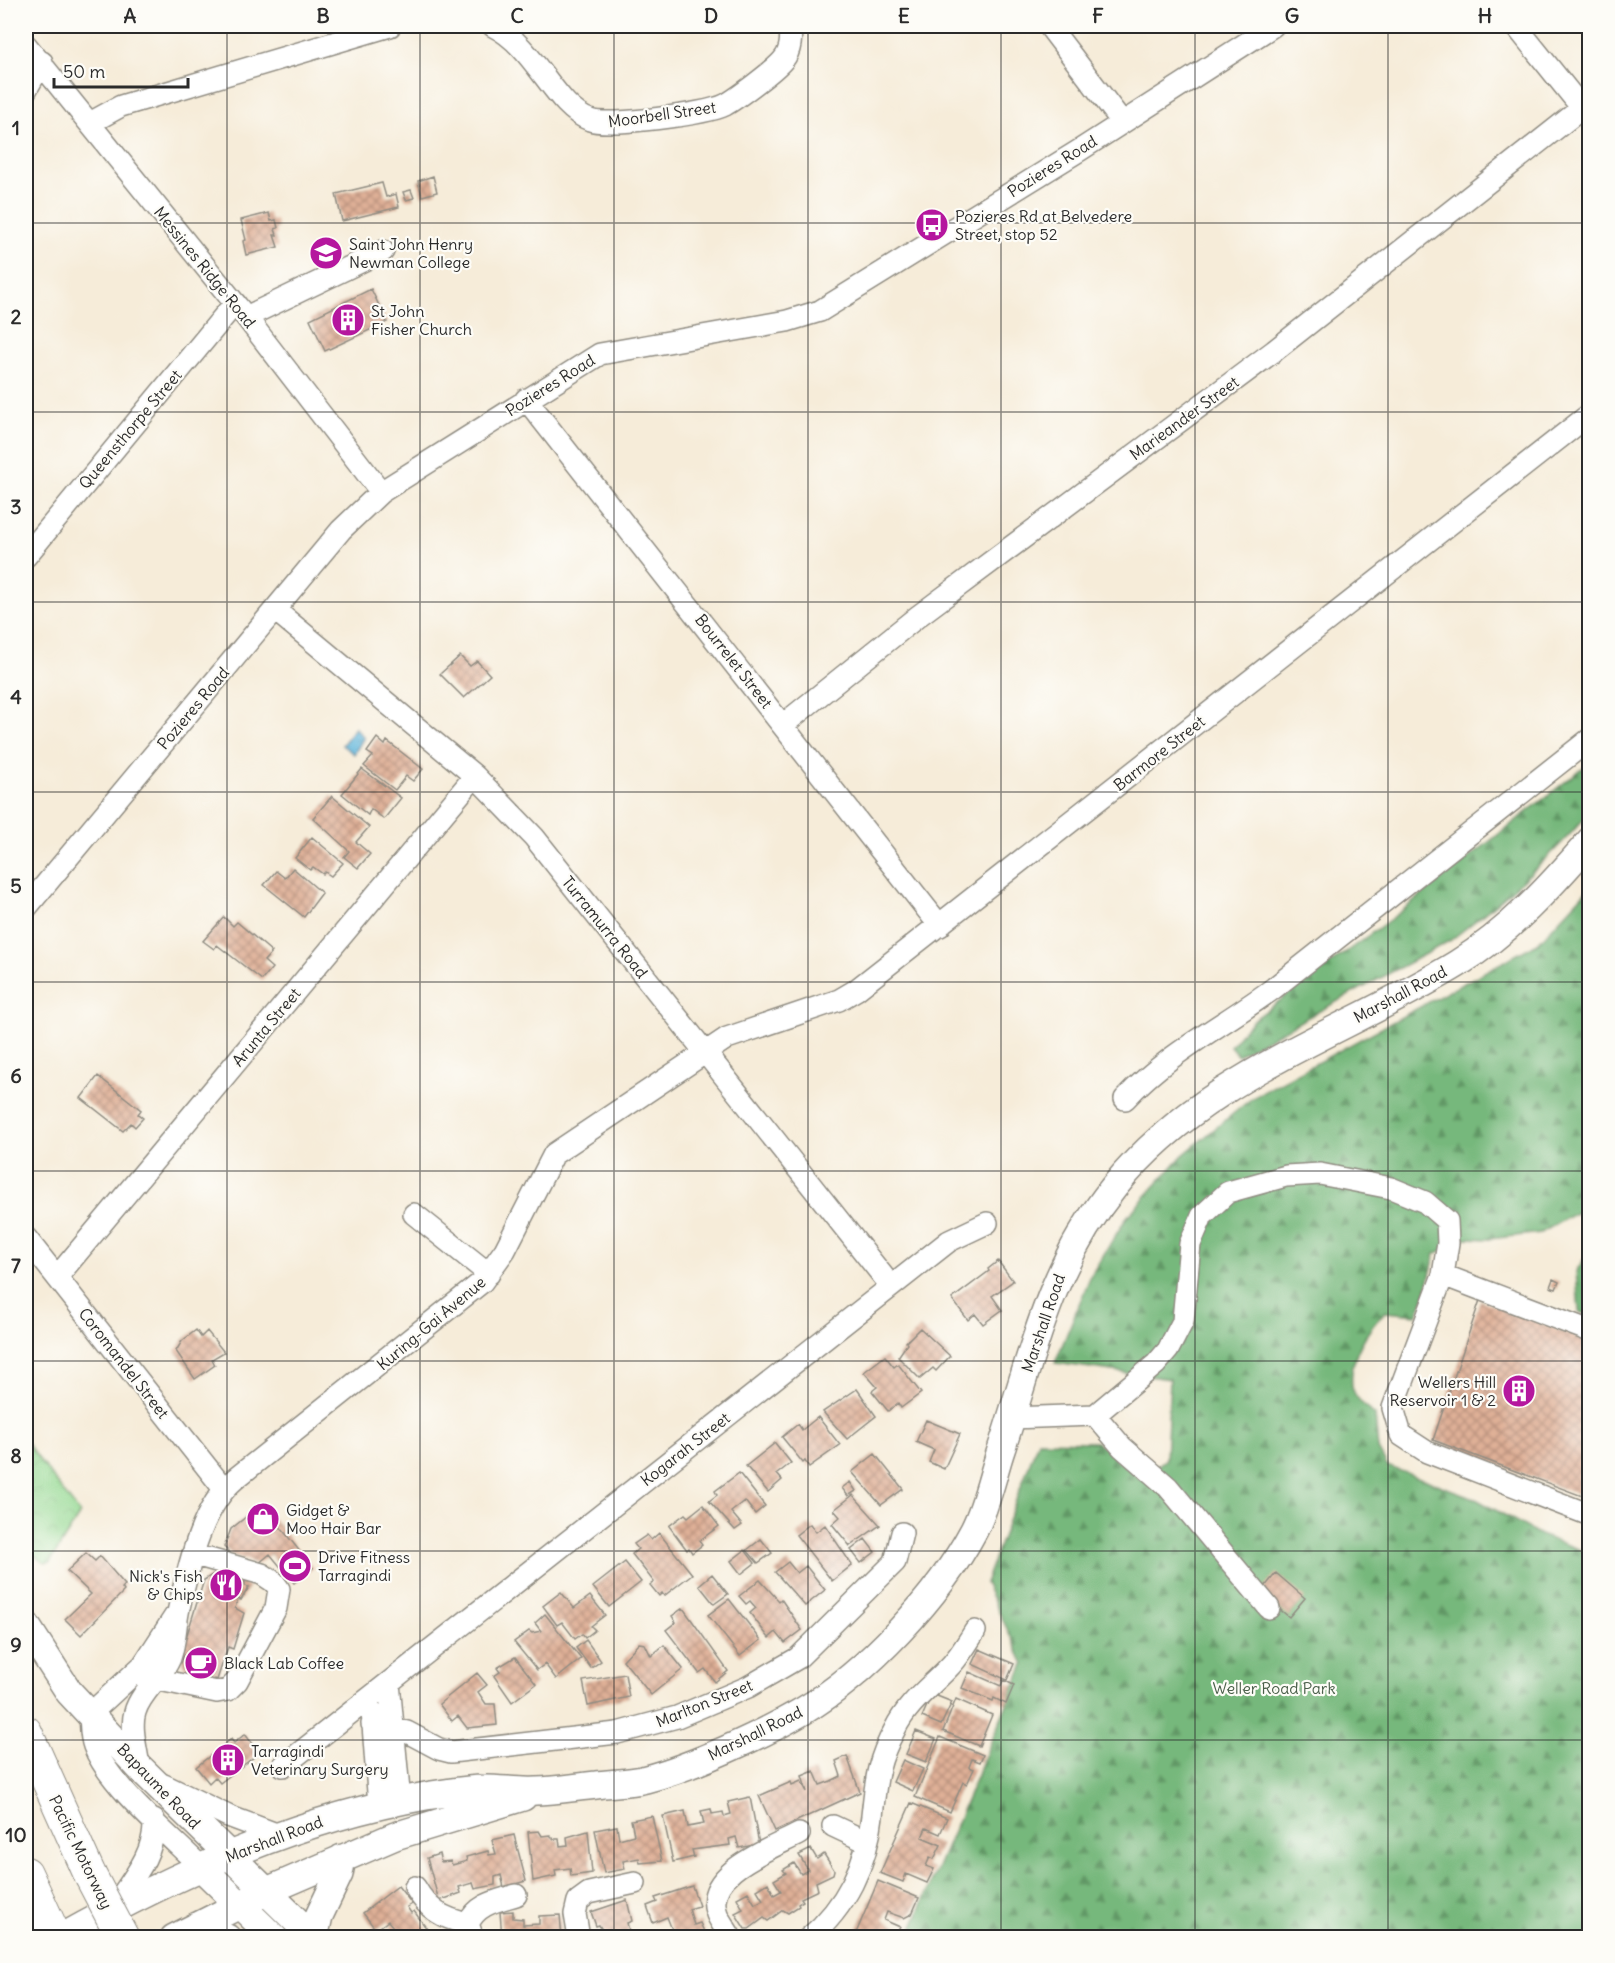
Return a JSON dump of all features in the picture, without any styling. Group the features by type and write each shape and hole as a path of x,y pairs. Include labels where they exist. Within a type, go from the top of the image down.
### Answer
{"highway":[{"name":"Pacific Motorway","path":"26,1732 90,1875 117,1924"},
{"path":"32,1886 56,1938"}],"main road":[{"name":"Marshall Road","path":"61,1938 117,1924 202,1868 279,1835 389,1804 482,1789 538,1791 645,1779 722,1750 804,1710 878,1655 931,1593 975,1528 1041,1318 1059,1272 1091,1218 1118,1182 1149,1149 1192,1111 1265,1065 1441,973 1486,944 1527,908 1590,841"},
{"name":"Bapaume Road","path":"26,1625 52,1669 90,1714 145,1772 314,1938"},
{"name":"Marshall Road","path":"174,1938 267,1891 395,1836 538,1791"},
{"path":"389,1804 395,1836"},
{"path":"314,1938 318,1916 339,1874 342,1858"},
{"path":"202,1868 274,1938"},
{"path":"197,1926 227,1938"}],"street":[{"path":"90,123 121,106 390,26"},
{"name":"Moorbell Street","path":"494,26 521,45 577,114 600,123 706,110 726,104 784,60 791,38 789,26"},
{"path":"1049,26 1122,122"},
{"name":"Pozieres Road","path":"26,908 350,521 381,492 587,360 608,351 812,315 1273,26"},
{"path":"1516,26 1586,113"},
{"name":"Messines Ridge Road","path":"26,45 240,310 381,492"},
{"path":"26,90 42,62"},
{"name":"Marieander Street","path":"784,724 917,616 1259,362 1586,113"},
{"path":"240,310 383,251"},
{"name":"Queensthorpe Street","path":"26,556 240,310"},
{"name":"Bourrelet Street","path":"526,399 784,724 940,926"},
{"name":"Barmore Street","path":"706,1053 735,1035 846,997 940,926 1590,414"},
{"name":"Turramurra Road","path":"275,610 475,776 534,837 891,1286"},
{"path":"1125,1099 1159,1066 1199,1036 1240,1012 1274,988 1590,738"},
{"name":"Arunta Street","path":"57,1277 475,776"},
{"name":"Kuring-Gai Avenue","path":"145,1772 134,1715 140,1700 171,1653 178,1610 208,1512 224,1489 460,1302 489,1274 554,1154 706,1053"},
{"path":"1011,1418 1095,1415 1168,1350 1183,1321 1190,1244 1202,1216 1228,1192 1286,1176 1320,1174 1390,1188 1425,1202 1447,1221 1448,1244 1443,1275 1393,1408 1401,1435 1427,1452 1590,1515"},
{"path":"414,1214 489,1274"},
{"name":"Kogarah Street","path":"283,1766 949,1241 987,1223"},
{"name":"Coromandel Street","path":"26,1238 224,1489"},
{"path":"1443,1275 1590,1331"},
{"path":"1095,1415 1122,1447 1168,1487 1269,1608"},
{"name":"Marlton Street","path":"383,1726 451,1752 596,1738 690,1712 748,1687 798,1658 895,1562 902,1533"},
{"path":"135,1674 215,1692 228,1690 237,1680 279,1601 278,1587 269,1578 195,1555"},
{"name":"Kuring-Gai Avenue","path":"90,1714 135,1674 150,1657 178,1610"},
{"path":"809,1938 842,1904 858,1874 867,1842 879,1762 896,1727 911,1703 952,1664 975,1631"},
{"path":"389,1683 383,1726 389,1804"},
{"path":"371,1697 383,1726"},
{"name":"Bapaume Road","path":"90,1714 92,1740 99,1756 123,1789 202,1868"},
{"path":"145,1772 228,1816 279,1835"},
{"path":"117,1924 153,1840 154,1820"},
{"path":"833,1826 867,1842"},
{"path":"731,1938 717,1914 716,1888 728,1873 799,1834"},
{"path":"579,1938 575,1914 578,1901 589,1893 635,1883"},
{"path":"415,1887 431,1910 470,1931 473,1914 485,1905 516,1895"}],"green space":[{"path":"1589,763 1589,813 1541,864 1469,926 1451,940 1238,1055 1230,1046 1252,1021 1399,913"},
{"name":"Weller Road Park","path":"1589,888 1589,1205 1541,1233 1489,1239 1466,1238 1435,1254 1425,1297 1417,1315 1385,1312 1372,1327 1356,1355 1352,1385 1357,1398 1375,1415 1378,1449 1387,1466 1474,1498 1542,1536 1589,1553 1589,1937 908,1938 1024,1664 985,1583 1038,1441 1097,1442 1140,1479 1166,1459 1170,1379 1055,1363 1091,1275 1127,1217 1183,1155 1252,1098 1538,943"},
{"path":"1589,1252 1589,1315 1579,1312 1576,1271"},
{"path":"26,1442 80,1514 50,1562 45,1563 26,1550"}],"water":[{"path":"355,728 364,737 354,754 342,745"}],"building":[{"path":"433,176 437,192 422,196 418,181"},
{"path":"382,183 386,197 396,194 399,207 342,221 336,194"},
{"path":"411,190 414,198 406,200 403,192"},
{"path":"269,213 271,221 276,220 278,228 275,229 277,235 274,235 278,247 246,255 243,241 246,240 241,220"},
{"name":"St John Fisher Church","path":"371,289 387,322 325,351 310,319"},
{"path":"460,656 470,666 477,661 490,675 464,698 440,674"},
{"path":"377,738 385,745 387,741 423,769 413,781 406,776 395,790 364,766 373,756 367,752"},
{"path":"362,769 401,798 384,819 371,809 368,815 342,794"},
{"path":"332,796 369,827 356,842 370,854 358,868 344,857 349,851 313,818"},
{"path":"312,837 343,863 331,876 313,867 310,870 295,858"},
{"path":"293,868 322,893 304,917 264,885 276,871 285,878"},
{"path":"224,917 233,926 237,922 272,952 264,961 272,968 262,980 217,945 214,949 203,941"},
{"path":"98,1076 141,1110 138,1114 143,1118 135,1127 131,1123 123,1131 81,1098"},
{"path":"998,1261 1013,1281 992,1296 1002,1310 983,1324 975,1314 968,1320 952,1299 989,1271 988,1269"},
{"path":"1553,1279 1559,1282 1556,1289 1550,1287"},
{"name":"Wellers Hill Reservoir 1 & 2","path":"1480,1300 1590,1342 1590,1499 1433,1440"},
{"path":"920,1328 950,1356 936,1371 933,1368 920,1379 898,1357 907,1344 906,1342"},
{"path":"196,1330 201,1337 207,1331 224,1352 212,1359 215,1365 195,1379 176,1351 182,1341"},
{"path":"885,1356 894,1367 898,1364 921,1393 901,1408 898,1403 888,1411 872,1391 877,1387 864,1372"},
{"path":"857,1389 876,1416 847,1439 823,1412"},
{"path":"818,1417 840,1445 809,1467 782,1437 798,1424 802,1430"},
{"path":"926,1420 960,1434 944,1469 929,1462 934,1450 916,1442"},
{"path":"775,1443 791,1463 777,1474 782,1480 768,1492 746,1466"},
{"path":"875,1454 903,1489 881,1505 852,1472"},
{"path":"739,1473 765,1506 755,1514 745,1501 731,1512 742,1525 735,1530 709,1501 717,1495 715,1491"},
{"path":"850,1482 856,1491 848,1496 842,1488"},
{"path":"853,1495 880,1525 850,1546 832,1524 840,1517 834,1510"},
{"path":"262,1504 313,1568 294,1583 270,1554 258,1564 232,1555 224,1547 231,1529"},
{"path":"703,1505 719,1526 699,1541 702,1545 692,1553 689,1548 687,1550 669,1526 685,1514 688,1517"},
{"path":"810,1524 816,1532 825,1525 852,1565 832,1581 796,1535"},
{"path":"659,1533 692,1574 664,1596 662,1593 659,1596 650,1585 654,1582 632,1554 638,1549 634,1544 647,1535 651,1540"},
{"path":"761,1539 772,1553 758,1563 747,1550"},
{"path":"865,1539 875,1552 861,1563 851,1550"},
{"path":"745,1550 755,1563 741,1574 731,1561"},
{"path":"86,1553 95,1561 100,1556 125,1585 122,1588 124,1591 81,1635 65,1619 91,1594 67,1571"},
{"path":"625,1562 641,1582 609,1607 593,1587"},
{"path":"788,1562 797,1573 806,1566 825,1590 805,1606 775,1572"},
{"path":"226,1573 245,1579 245,1586 249,1587 241,1600 238,1599 235,1608 244,1613 233,1649 228,1647 217,1680 215,1679 213,1685 197,1681 186,1670 181,1654 204,1580 212,1575"},
{"path":"1276,1573 1305,1598 1289,1617 1260,1593"},
{"path":"712,1574 728,1594 714,1604 699,1585"},
{"path":"760,1580 779,1601 781,1599 802,1630 785,1643 776,1632 769,1638 750,1613 756,1608 750,1601 746,1604 739,1596"},
{"path":"561,1592 574,1608 590,1596 605,1615 591,1626 595,1630 585,1638 582,1634 575,1639 562,1622 557,1625 543,1606"},
{"path":"729,1599 761,1640 740,1656 708,1615"},
{"path":"683,1608 728,1671 715,1682 705,1669 699,1673 666,1630 676,1622 672,1616"},
{"path":"545,1614 581,1659 556,1679 545,1664 537,1670 514,1642 529,1631 532,1633 541,1631 535,1623"},
{"path":"586,1640 601,1661 591,1668 576,1648"},
{"path":"639,1643 645,1644 651,1656 664,1645 683,1669 651,1695 623,1660"},
{"path":"979,1649 1014,1664 1007,1680 972,1664"},
{"path":"515,1657 536,1684 512,1702 494,1676 500,1672 497,1668"},
{"path":"969,1672 1001,1686 1003,1680 1014,1685 1006,1704 962,1688"},
{"path":"477,1673 487,1685 478,1692 486,1704 495,1704 497,1725 467,1728 458,1716 452,1721 439,1704"},
{"path":"625,1674 629,1697 588,1706 583,1681"},
{"path":"932,1694 952,1702 941,1725 922,1717"},
{"path":"956,1699 992,1715 979,1746 943,1731"},
{"path":"916,1731 936,1739 926,1762 906,1754"},
{"name":"Tarragindi Veterinary Surgery","path":"245,1734 259,1753 220,1783 215,1777 209,1783 196,1767 231,1739 234,1743"},
{"path":"940,1737 983,1755 980,1762 972,1759 969,1767 974,1769 967,1784 963,1782 950,1812 915,1797"},
{"path":"847,1756 860,1792 775,1831 759,1796 791,1782 792,1785 801,1781 807,1792 802,1776 814,1771 820,1785 831,1781 841,1776 836,1761"},
{"path":"903,1760 923,1769 913,1791 893,1782"},
{"path":"750,1797 759,1844 739,1848 736,1837 729,1839 730,1845 692,1850 694,1857 673,1862 663,1816 685,1811 688,1827 704,1824 701,1811 711,1809 712,1814 723,1812 724,1816 731,1814 728,1802"},
{"path":"911,1803 947,1818 940,1834 926,1828 922,1837 941,1845 934,1859 930,1857 926,1866 934,1869 927,1883 906,1874 903,1882 880,1873"},
{"path":"652,1816 662,1861 640,1863 639,1858 623,1861 625,1869 604,1873 595,1830 617,1826 619,1839 634,1835 631,1820"},
{"path":"539,1831 542,1836 550,1835 554,1839 559,1839 560,1846 568,1845 567,1837 588,1831 592,1873 571,1876 570,1868 555,1870 556,1876 533,1881 528,1832"},
{"path":"514,1835 526,1881 504,1887 501,1875 495,1877 495,1885 475,1889 473,1883 459,1887 461,1893 439,1901 427,1858 439,1854 441,1862 451,1861 452,1865 467,1861 466,1857 488,1851 489,1855 496,1854 492,1840"},
{"path":"811,1849 817,1859 824,1854 834,1870 833,1874 816,1882 818,1890 801,1898 803,1901 798,1904 799,1906 788,1913 783,1910 768,1921 764,1918 749,1929 745,1929 735,1913 743,1909 737,1898 748,1892 755,1904 763,1900 757,1890 768,1883 774,1895 781,1891 774,1880 786,1873 783,1870 794,1863 801,1874 808,1870 799,1855"},
{"path":"878,1881 919,1898 912,1914 904,1918 887,1912 884,1920 900,1927 895,1938 854,1938"},
{"path":"398,1886 412,1904 407,1907 411,1913 414,1911 427,1929 424,1931 430,1938 392,1938 387,1931 393,1927 388,1921 376,1930 363,1913"},
{"path":"692,1886 699,1906 689,1909 694,1925 700,1923 707,1938 659,1938 673,1932 667,1917 653,1923 647,1906 657,1902 655,1898"},
{"path":"627,1900 632,1921 627,1923 631,1938 607,1938 599,1925 596,1926 591,1912"},
{"path":"513,1911 513,1918 523,1919 523,1925 539,1924 539,1916 560,1915 562,1938 502,1938 500,1912"}],"place":[{"name":"Pozieres Rd at Belvedere Street, stop 52","path":"932,225"},
{"name":"Saint John Henry Newman College","path":"326,253"},
{"name":"St John Fisher Church","path":"348,320"},
{"name":"Wellers Hill Reservoir 1 & 2","path":"1519,1391"},
{"name":"Gidget & Moo Hair Bar","path":"263,1519"},
{"name":"Drive Fitness Tarragindi","path":"295,1566"},
{"name":"Nick's Fish & Chips","path":"226,1585"},
{"name":"Black Lab Coffee","path":"201,1663"},
{"name":"Tarragindi Veterinary Surgery","path":"228,1760"}]}
